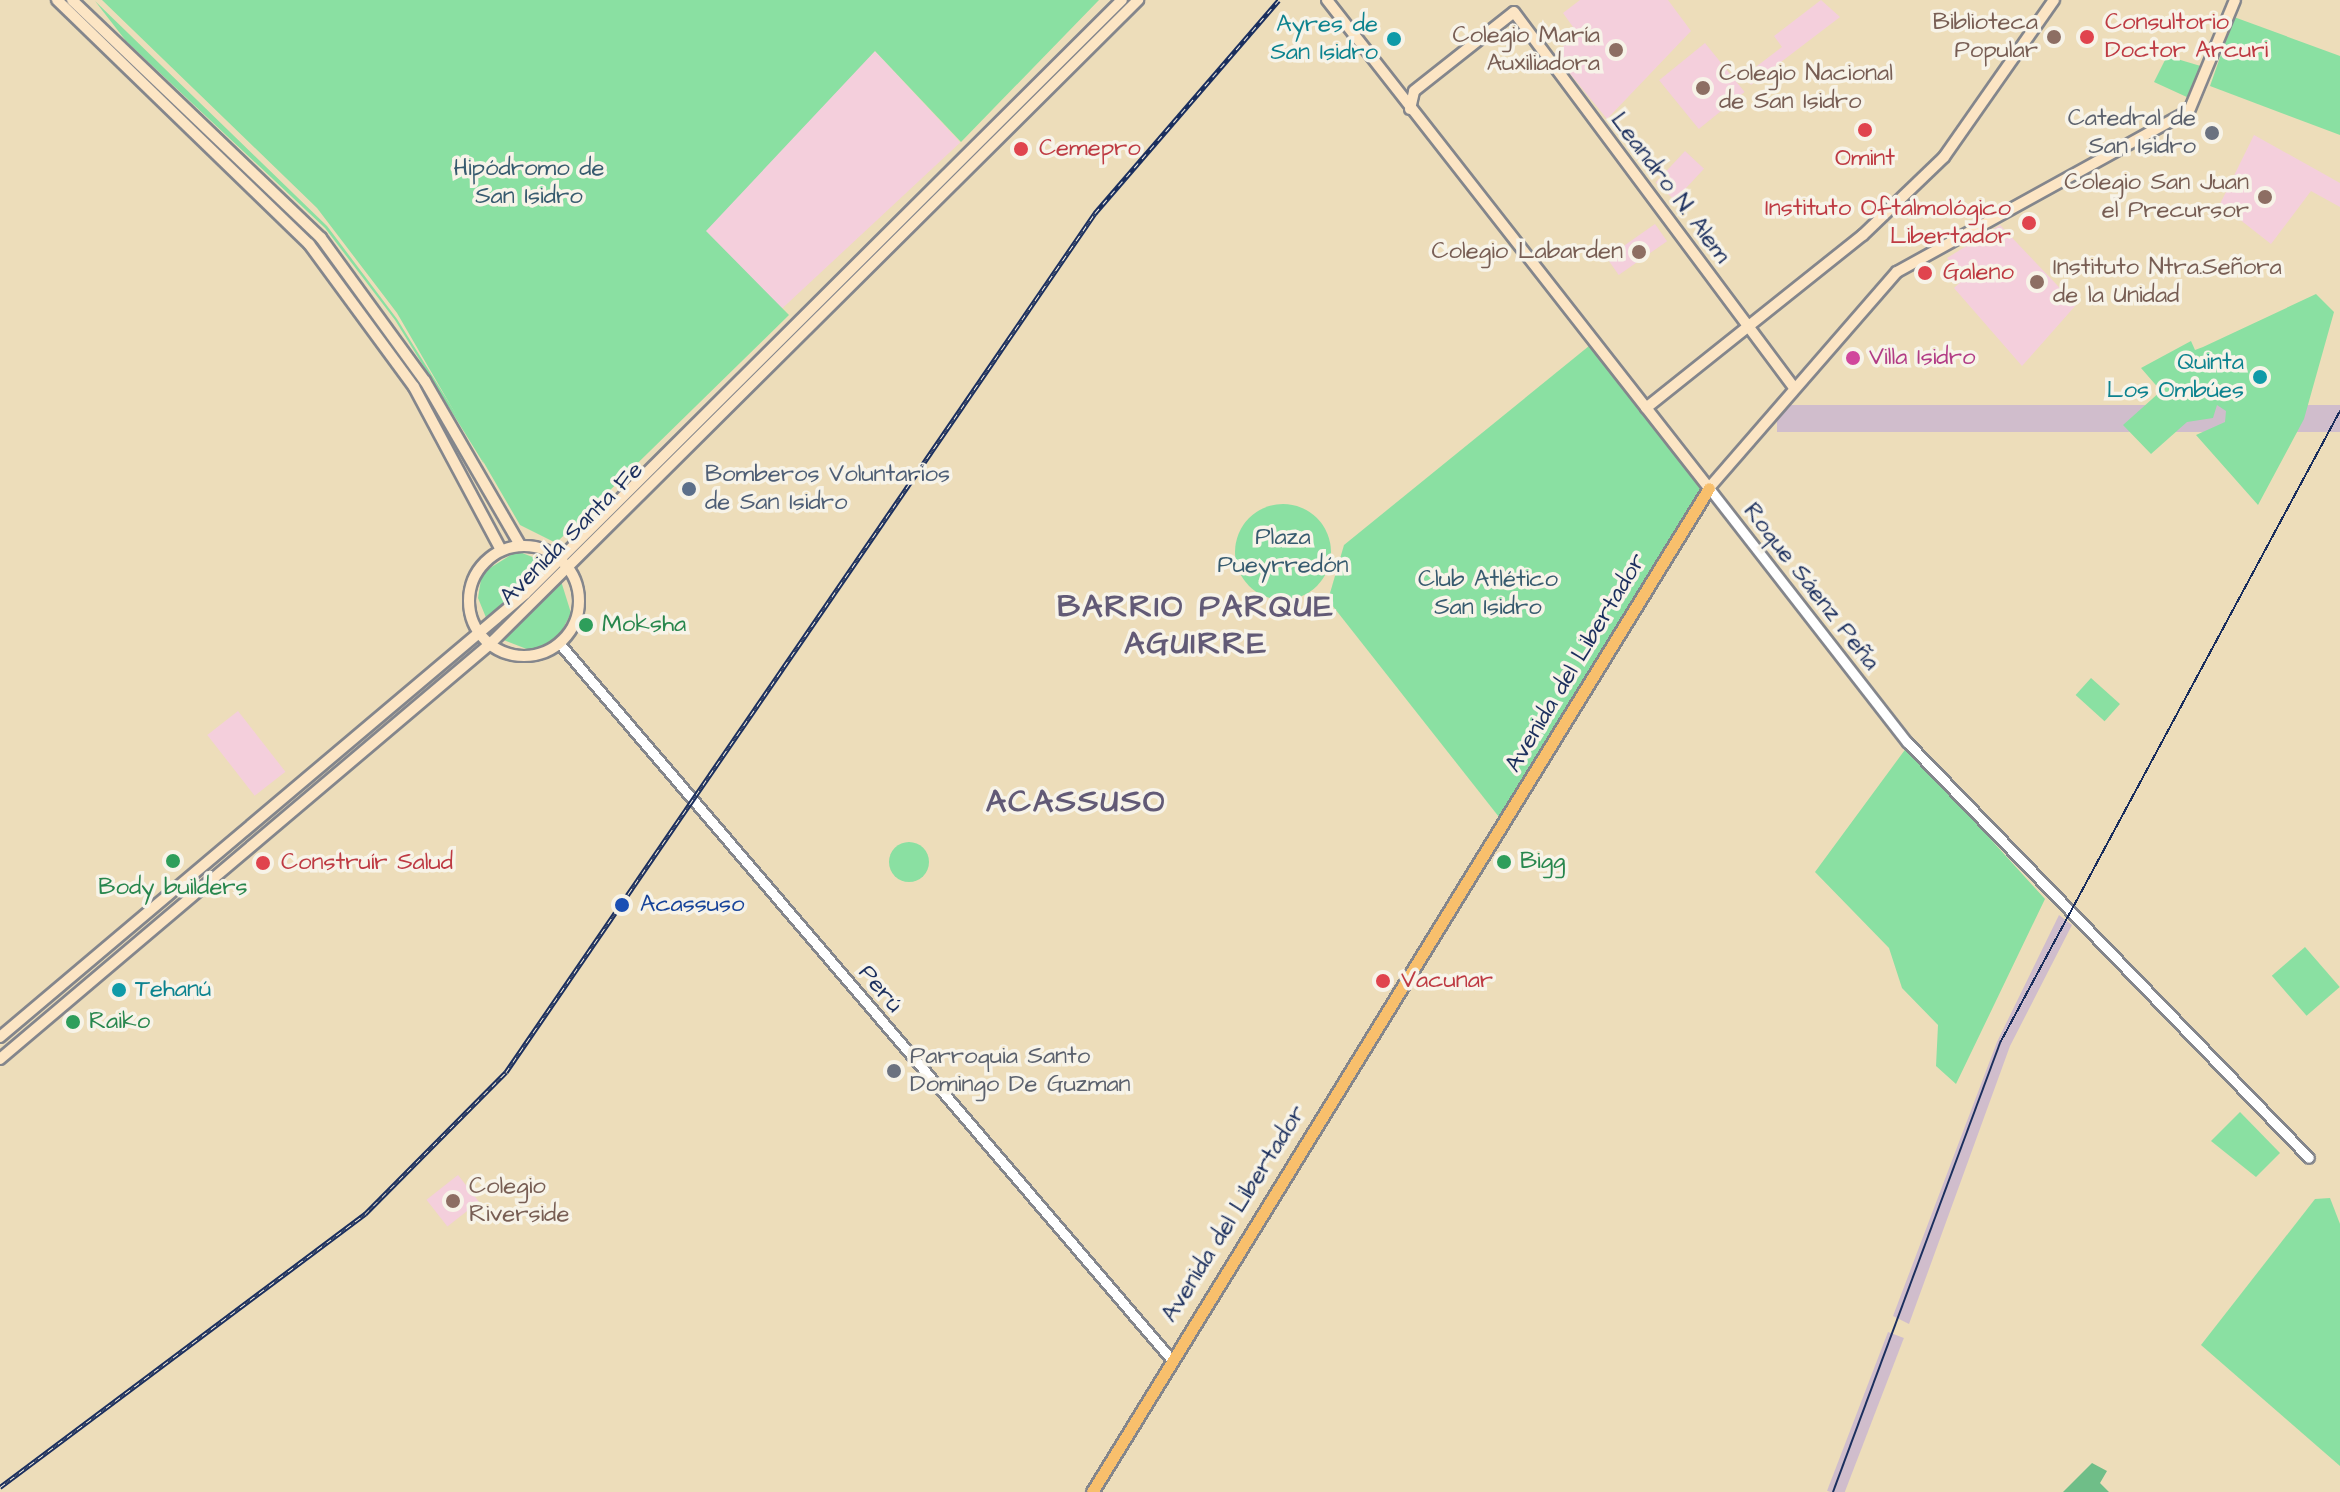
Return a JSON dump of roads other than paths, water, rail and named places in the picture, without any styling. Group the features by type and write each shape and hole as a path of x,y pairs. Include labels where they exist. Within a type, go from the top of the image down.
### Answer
{"main road":[{"path":"57,0 309,244 407,377 501,550"},
{"path":"72,0 321,238 425,381 520,545 564,564 578,607 559,643 520,656 490,644 480,634 470,588 481,566 501,550 520,545"},
{"name":"Avenida Santa Fe","path":"0,1059 490,644 564,564 1122,0"},
{"name":"Avenida Santa Fe","path":"665,463 1138,0"},
{"name":"Roque Sáenz Peña","path":"1327,0 1709,488"},
{"path":"1646,408 1863,235 1944,157 2054,0"},
{"name":"Avenida del Libertador","path":"1092,1492 1709,488 1897,272 2189,111 2235,0"},
{"name":"Leandro N. Alem","path":"1414,91 1514,12 1794,387"},
{"path":"1388,79 1414,91 1411,111"},
{"name":"Avenida Santa Fe","path":"0,1037 564,564"}],"street":[{"name":"Roque Sáenz Peña","path":"1709,488 1907,742 2309,1158"},
{"name":"Perú","path":"559,643 712,818 1171,1359"}],"tram line":[{"path":"1833,1492 2001,1041 2340,411"}],"railway":[{"path":"0,1487 365,1214 506,1072 1095,213 1279,0"}],"place":[{"name":"Biblioteca Popular","path":"2054,37"},
{"name":"Consultorio Doctor Arcuri","path":"2087,37"},
{"name":"Ayres de San Isidro","path":"1394,39"},
{"name":"Colegio María Auxiliadora","path":"1616,50"},
{"name":"Colegio Nacional de San Isidro","path":"1703,88"},
{"name":"Omint","path":"1865,130"},
{"name":"Catedral de San Isidro","path":"2212,133"},
{"name":"Cemepro","path":"1021,149"},
{"name":"Colegio San Juan el Precursor","path":"2265,197"},
{"name":"Instituto Oftalmológico Libertador","path":"2029,223"},
{"name":"Colegio Labarden","path":"1639,252"},
{"name":"Galeno","path":"1925,273"},
{"name":"Instituto Ntra.Señora de la Unidad","path":"2037,282"},
{"name":"Villa Isidro","path":"1853,358"},
{"name":"Quinta Los Ombúes","path":"2260,377"},
{"name":"Bomberos Voluntarios de San Isidro","path":"689,489"},
{"name":"Moksha","path":"586,625"},
{"name":"Body builders","path":"173,861"},
{"name":"Bigg","path":"1504,862"},
{"name":"Construír Salud","path":"263,863"},
{"name":"Acassuso","path":"622,905"},
{"name":"Vacunar","path":"1383,981"},
{"name":"Tehanú","path":"119,990"},
{"name":"Raiko","path":"73,1022"},
{"name":"Parroquia Santo Domingo De Guzman","path":"894,1071"},
{"name":"Colegio Riverside","path":"453,1201"}],"district":[{"name":"BARRIO PARQUE AGUIRRE","path":"1196,626"},
{"name":"ACASSUSO","path":"1076,802"}],"park label":[{"name":"Hipódromo de San Isidro","path":"529,183"},
{"name":"Plaza Pueyrredón","path":"1283,552"},
{"name":"Club Atlético San Isidro","path":"1488,594"}]}
